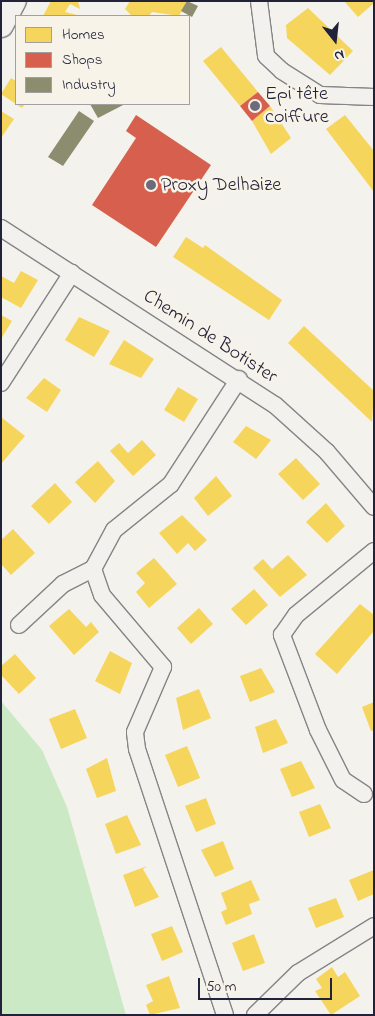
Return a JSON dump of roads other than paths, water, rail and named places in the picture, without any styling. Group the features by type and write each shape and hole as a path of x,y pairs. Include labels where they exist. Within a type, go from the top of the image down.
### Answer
{"street":[{"path":"1,25 14,1"},
{"path":"259,1 266,56 282,71 320,95 374,98"},
{"name":"Chemin de Botister","path":"1,228 239,379 327,452 374,506"},
{"path":"1,383 72,273"},
{"path":"19,625 64,584 93,570 114,530 171,484 239,379"},
{"path":"364,794 343,780 318,730 282,635 296,615 374,551"},
{"path":"93,570 102,594 163,667 135,732 138,750 212,967 218,1013"},
{"path":"256,1015 298,973 374,926"}],"place":[{"name":"Epi tête coiffure","path":"255,106"},
{"name":"Proxy Delhaize","path":"151,185"}]}
